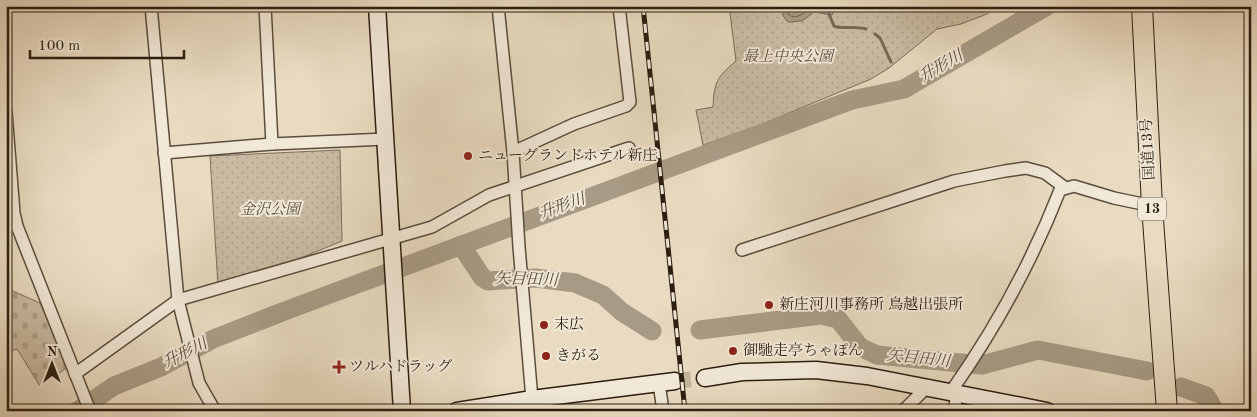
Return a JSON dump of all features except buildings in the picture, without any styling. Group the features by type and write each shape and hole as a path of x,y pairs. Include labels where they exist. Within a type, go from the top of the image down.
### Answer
{"highway":[{"name":"国道13号","path":"1142,6 1152,206 1167,411"}],"street":[{"path":"151,6 179,304 199,383 215,411"},
{"path":"265,6 272,144"},
{"path":"377,6 393,237 402,411"},
{"path":"498,6 513,152 518,248 533,405"},
{"path":"513,152 574,124 626,106 630,102 619,6"},
{"path":"6,112 10,214 90,411"},
{"path":"164,153 272,144 386,139"},
{"path":"75,374 179,304 393,237 432,227 490,195 515,191 555,174 629,148"},
{"path":"742,250 954,181 996,172 1026,168 1045,173 1064,187"},
{"path":"955,411 953,393 996,324 1050,216 1060,190 1064,187 1074,186 1114,198 1152,206"},
{"path":"704,378 742,372 816,370 867,376 1047,411"},
{"path":"457,411 533,405 667,382 664,411"},
{"path":"903,411 926,388"}],"green space":[{"name":"最上中央公園","path":"729,6 997,6 987,14 961,24 937,29 889,68 871,79 760,125 703,145 696,110 713,107 714,92 718,81 736,61"},
{"name":"金沢公園","path":"340,150 342,241 235,285 218,286 210,156"},
{"path":"6,288 40,303 68,367 40,386 17,349 6,353"}],"water":[{"path":"782,6 833,6 834,11 832,15 814,12 802,21 788,22 783,16"}],"waterway":[{"name":"升形川","path":"77,411 114,386 161,367 213,339 290,309 852,100 904,89 1047,6"},
{"path":"829,14 834,26 866,29"},
{"path":"875,34 880,38 891,62"},
{"name":"矢目田川","path":"461,245 482,277 488,281 535,278 575,283 603,295 622,312 652,331"},
{"name":"矢目田川","path":"700,330 821,315 838,319 860,347 877,355 982,365 1038,350 1147,371"},
{"name":"矢目田川","path":"1181,387 1206,396 1215,411"}],"tunnel":[{"path":"675,381 705,378"}],"railway":[{"path":"643,6 685,411"}],"place":[{"name":"ニューグランドホテル新庄","path":"468,156"},
{"name":"新庄河川事務所 鳥越出張所","path":"769,305"},
{"name":"末広","path":"544,325"},
{"name":"御馳走亭ちゃぽん","path":"733,351"},
{"name":"きがる","path":"546,356"},
{"name":"ツルハドラッグ","path":"339,367"}]}
